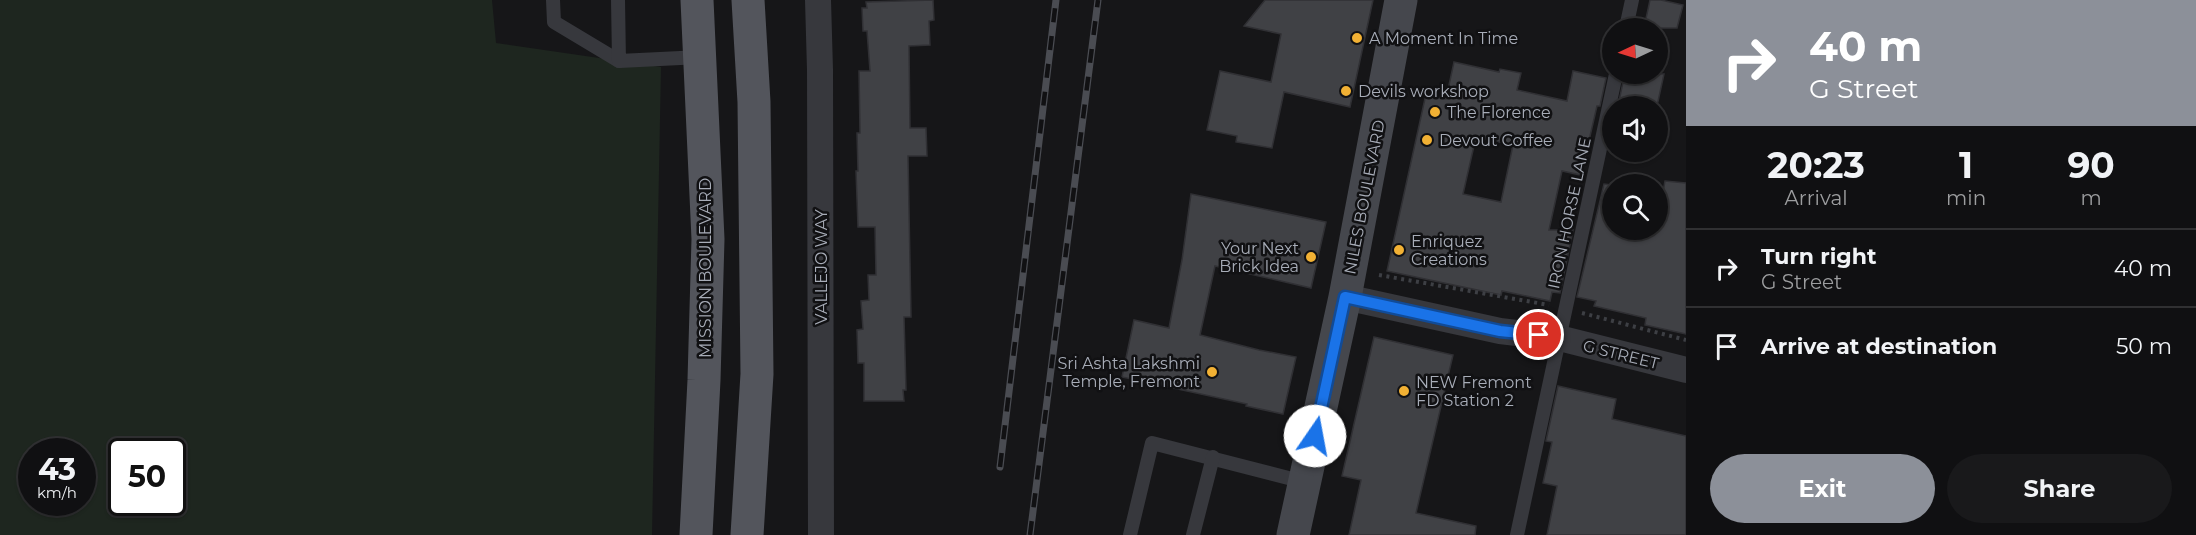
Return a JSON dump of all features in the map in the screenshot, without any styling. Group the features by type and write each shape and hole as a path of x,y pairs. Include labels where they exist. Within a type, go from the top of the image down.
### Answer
{"main road":[{"name":"MISSION BOULEVARD","path":"696,535 708,239 698,0"},
{"path":"747,535 757,374 754,102 748,0"},
{"name":"NILES BOULEVARD","path":"1293,535 1345,297 1401,0"}],"street":[{"name":"VALLEJO WAY","path":"819,0 820,535"},
{"name":"G STREET","path":"1345,297 1500,331 1559,338 1686,370"}],"lane":[{"path":"553,0 554,22 619,61 701,57"},
{"path":"618,0 619,61"},
{"path":"1628,18 1632,0"},
{"name":"IRON HORSE LANE","path":"1516,535 1614,84"},
{"path":"1130,535 1152,443 1304,482"},
{"path":"1193,535 1213,457"}],"path":[{"path":"1373,273 1566,308 1686,340"}],"shaded area":[{"path":"0,0 492,0 496,43 661,67 652,535 0,535"}],"building":[{"path":"933,0 934,20 929,21 930,45 909,46 910,128 926,128 927,156 908,156 911,317 904,317 906,390 903,390 904,401 864,401 864,363 858,363 857,330 863,329 861,301 869,300 868,275 876,275 875,227 858,227 856,171 858,171 857,133 860,133 859,71 870,71 867,31 863,31 862,8 867,8 866,2"},
{"path":"1265,0 1373,0 1350,107 1284,92 1272,148 1236,142 1237,136 1207,130 1220,71 1271,82 1281,34 1244,26"},
{"path":"1650,0 1683,5 1677,28 1668,28 1668,18 1646,18"},
{"path":"1454,62 1499,72 1500,69 1521,73 1517,90 1567,101 1573,71 1602,77 1602,84 1605,84 1600,106 1597,106 1581,175 1562,171 1549,230 1573,230 1560,293 1552,292 1550,301 1502,291 1501,295 1387,271 1426,94 1446,99","holes":["1476,137 1513,145 1501,202 1463,194"]},
{"path":"1623,84 1662,84 1659,96 1620,96"},
{"path":"1668,181 1686,183 1686,334 1645,325 1646,318 1594,306 1596,301 1577,297 1602,192 1602,240 1668,240"},
{"path":"1191,194 1326,222 1311,288 1215,266 1200,335 1296,357 1283,414 1122,377 1134,320 1169,328 1182,260"},
{"path":"1374,337 1453,355 1416,513 1476,526 1475,535 1349,535 1361,480 1342,476"},
{"path":"1558,386 1616,399 1612,419 1686,436 1686,535 1547,535 1557,486 1543,483 1552,442 1546,441"}],"railway":[{"path":"1000,467 1056,0"},
{"path":"1030,535 1098,0"}],"place":[{"name":"A Moment In Time","path":"1357,38"},
{"name":"Devils workshop","path":"1346,91"},
{"name":"The Florence","path":"1435,112"},
{"name":"Devout Coffee","path":"1427,140"},
{"name":"Enriquez Creations","path":"1399,250"},
{"name":"Your Next Brick Idea","path":"1311,257"},
{"name":"Sri Ashta Lakshmi Temple, Fremont","path":"1212,372"},
{"name":"NEW Fremont FD Station 2","path":"1404,391"}],"route":[{"path":"1315,436 1345,297 1500,331 1539,335"}]}
